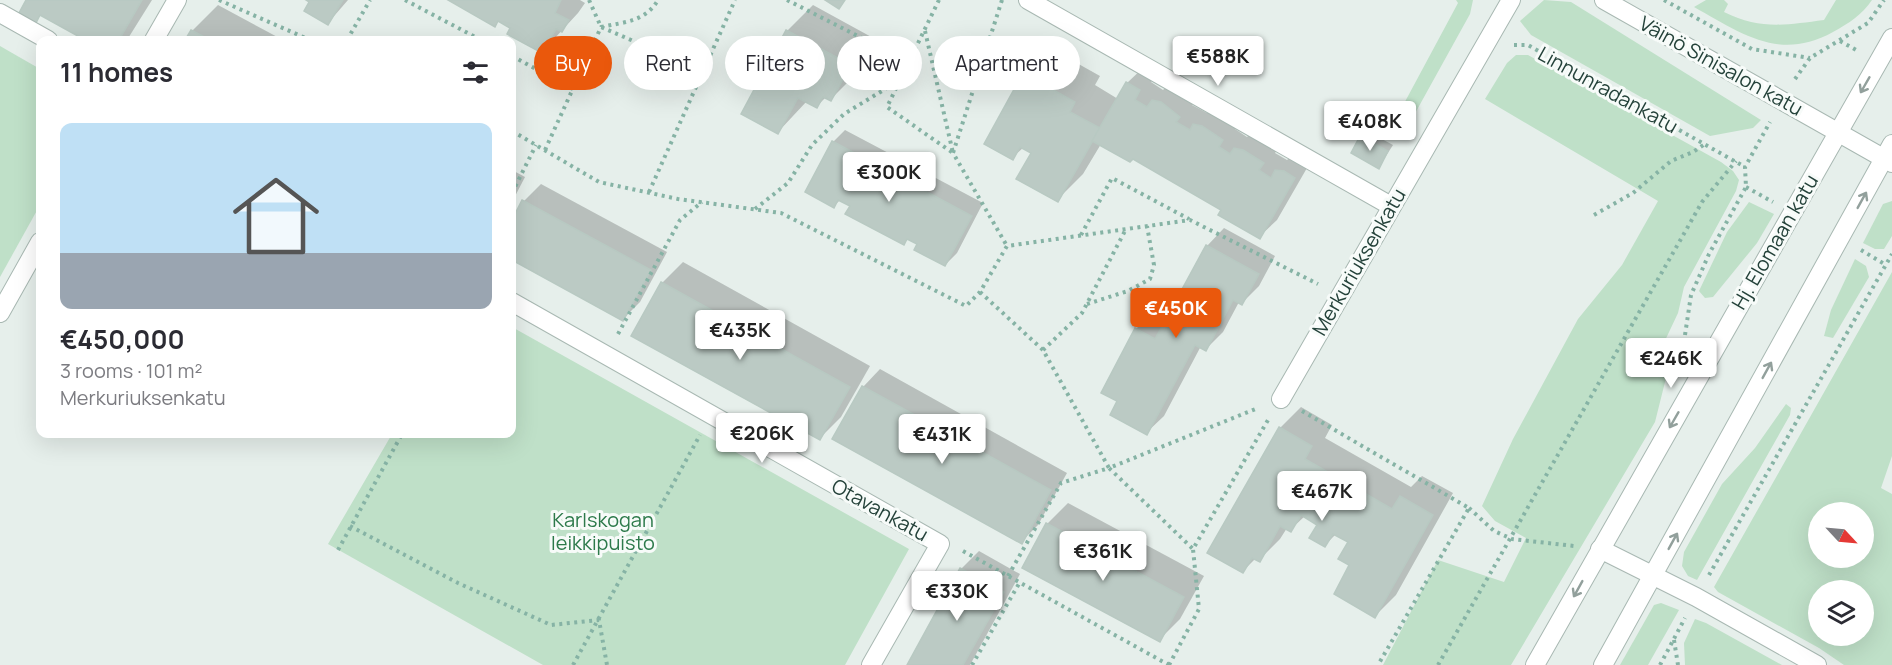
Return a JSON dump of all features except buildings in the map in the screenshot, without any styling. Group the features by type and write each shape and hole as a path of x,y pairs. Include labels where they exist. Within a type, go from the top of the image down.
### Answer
{"street":[{"path":"156,36 177,0"},
{"path":"1028,0 1391,206"},
{"name":"Merkuriuksenkatu","path":"1281,399 1511,0"},
{"name":"Väinö Sinisalon katu","path":"1604,0 1838,132"},
{"path":"0,13 41,36"},
{"name":"Hj. Elomaan katu","path":"1535,665 1892,38"},
{"path":"1603,665 1889,155 1838,132"},
{"path":"0,313 36,249"},
{"name":"Otavankatu","path":"516,304 940,544 871,665"},
{"path":"1600,549 1696,597 1817,665"}],"path":[{"path":"219,0 301,36"},
{"path":"349,36 370,0"},
{"path":"405,0 473,36"},
{"path":"589,0 601,27 624,37"},
{"path":"601,27 633,20 651,12 658,0"},
{"path":"713,50 735,0"},
{"path":"787,0 858,36"},
{"path":"921,36 939,0"},
{"path":"953,153 1002,0"},
{"path":"1664,0 1752,49 1810,58"},
{"path":"1685,335 1691,295 1709,254 1746,187 1745,167 1800,70 1810,58 1868,22 1884,0"},
{"path":"597,36 601,27"},
{"path":"924,30 953,153 1007,246"},
{"name":"Linnunradankatu","path":"1485,44 1528,45 1745,167"},
{"path":"516,58 534,68"},
{"path":"545,150 572,90"},
{"path":"649,192 695,90"},
{"path":"754,209 788,183 812,145 844,114 882,90"},
{"path":"895,90 887,107 953,153"},
{"path":"516,132 599,182 702,202 781,213 966,306 980,292 1007,246"},
{"path":"1594,215 1633,193 1671,161 1705,144"},
{"path":"516,185 536,145"},
{"path":"1438,665 1512,539 1702,202 1736,161"},
{"path":"1081,236 1112,178 1340,296"},
{"path":"606,356 680,220 702,202"},
{"path":"1007,246 1190,220"},
{"path":"1086,305 1128,291 1150,279 1154,265 1147,226"},
{"path":"1043,350 1082,313 1126,229"},
{"path":"1660,665 1696,597 1892,254"},
{"path":"980,292 1043,350 1109,468 1193,549"},
{"path":"1281,399 1469,508 1494,531 1512,539 1600,549"},
{"path":"1008,576 1061,483 1109,468 1281,399"},
{"path":"940,544 958,548 1169,665 1199,609 1193,549 1281,399"},
{"path":"573,665 712,415"},
{"path":"338,550 400,438"},
{"path":"1378,665 1469,508"},
{"path":"350,526 458,583 550,625 599,620"},
{"path":"972,665 1020,582"},
{"path":"599,620 607,665"},
{"path":"1674,639 1678,665"}],"green space":[{"path":"1456,0 1473,0 1470,14 1413,117 1400,111 1458,3"},
{"path":"1544,0 1571,2 1761,120 1753,128 1710,136 1531,35 1520,21"},
{"path":"1706,0 1724,0 1728,4 1724,12 1749,22 1773,25 1824,20 1836,0 1872,0 1850,22 1833,32 1813,41 1778,44 1744,34 1694,7"},
{"path":"0,46 36,67 36,212 0,277"},
{"path":"1516,55 1528,55 1721,162 1733,171 1739,180 1736,191 1684,287 1678,313 1653,366 1667,374 1655,422 1511,665 1383,665 1438,560 1504,582 1526,538 1495,521 1482,506 1513,439 1578,319 1622,265 1658,201 1485,99 1507,63"},
{"path":"1892,201 1892,236 1884,249 1875,249 1863,243 1883,204"},
{"path":"1749,202 1774,214 1757,243 1713,297 1705,298 1699,291 1727,232"},
{"path":"1855,259 1866,266 1869,277 1833,338 1824,336 1831,310"},
{"path":"1892,272 1892,456 1881,488 1892,494 1892,665 1844,665 1815,646 1874,646 1874,580 1808,580 1808,642 1718,592 1714,587"},
{"name":"Karlskogan leikkipuisto","path":"516,329 909,549 845,665 543,665 328,544 390,438 516,438"},
{"path":"1786,404 1791,408 1790,415 1697,580 1688,576 1682,566 1684,552 1722,484 1755,448"},
{"path":"1661,603 1679,610 1648,665 1620,665 1654,605"},
{"path":"1695,619 1782,665 1685,665 1684,643"}]}
